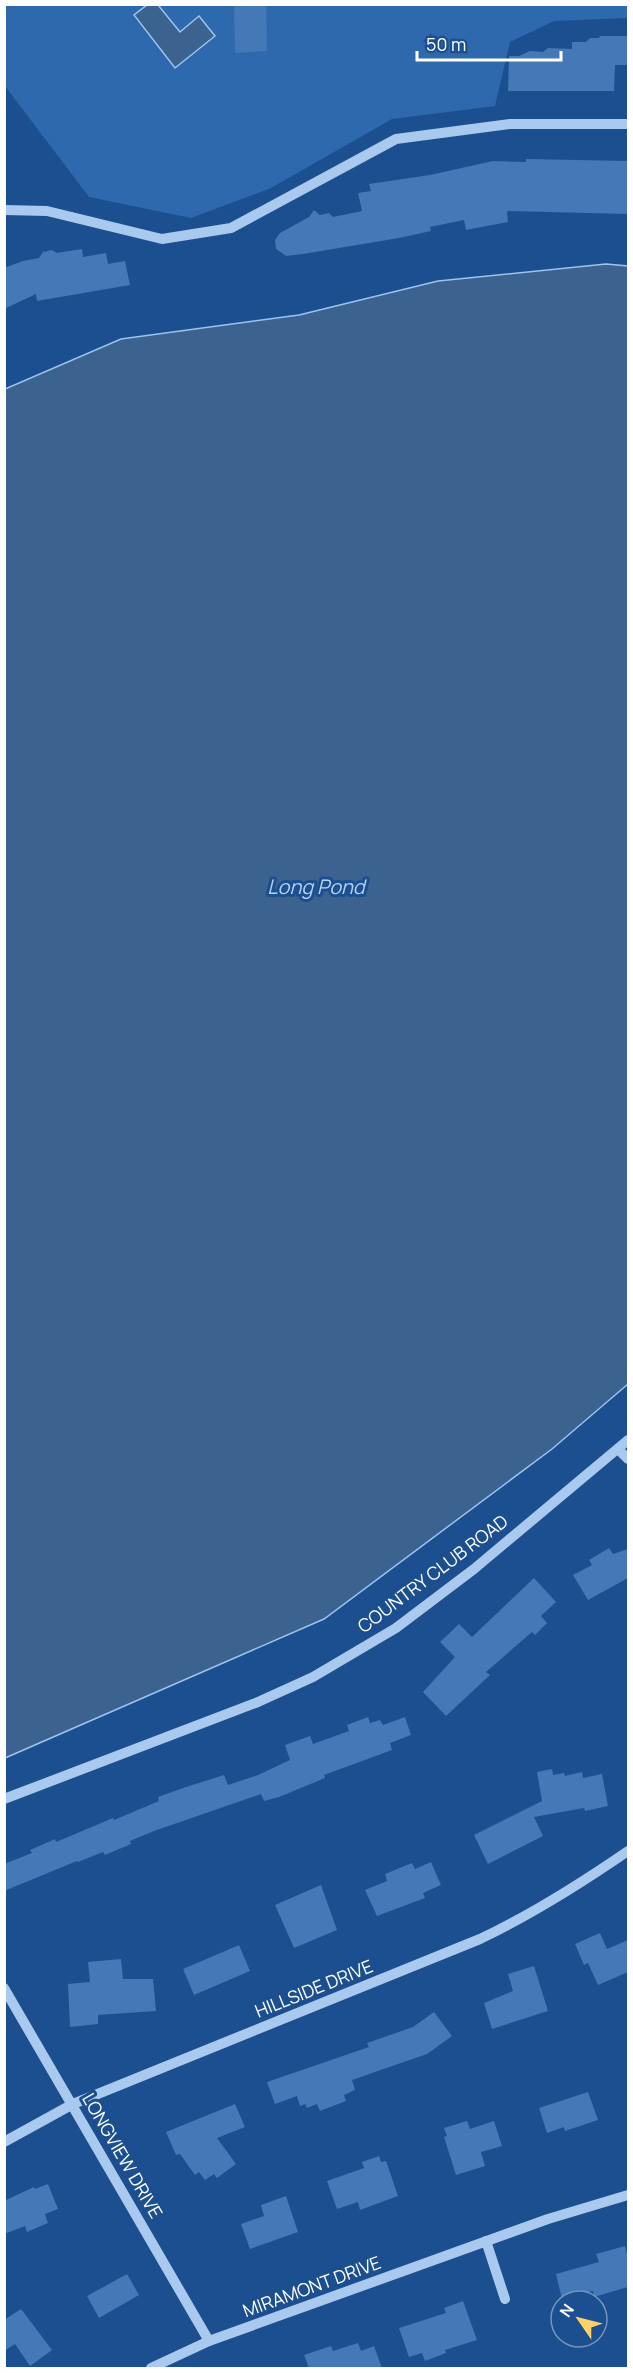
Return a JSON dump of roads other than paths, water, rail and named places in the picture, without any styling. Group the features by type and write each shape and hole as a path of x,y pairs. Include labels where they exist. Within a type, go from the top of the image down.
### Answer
{"street":[{"path":"4,210 47,211 162,239 231,228 396,139 510,124 628,124"},
{"name":"COUNTRY CLUB ROAD","path":"4,1798 258,1702 313,1677 396,1628 474,1569 628,1440"},
{"path":"618,1449 628,1460"},
{"name":"HILLSIDE DRIVE","path":"4,2142 73,2104 480,1939 523,1919 628,1851"},
{"name":"LONGVIEW DRIVE","path":"4,1988 209,2341"},
{"name":"MIRAMONT DRIVE","path":"151,2368 209,2341 548,2219 628,2195"},
{"path":"486,2241 505,2299"}],"water":[{"path":"147,5 158,5 180,32 199,16 215,36 175,68 134,15"},
{"name":"Long Pond","path":"606,264 628,266 628,1384 552,1449 324,1619 5,1758 5,389 121,339 299,315 438,281"}]}
